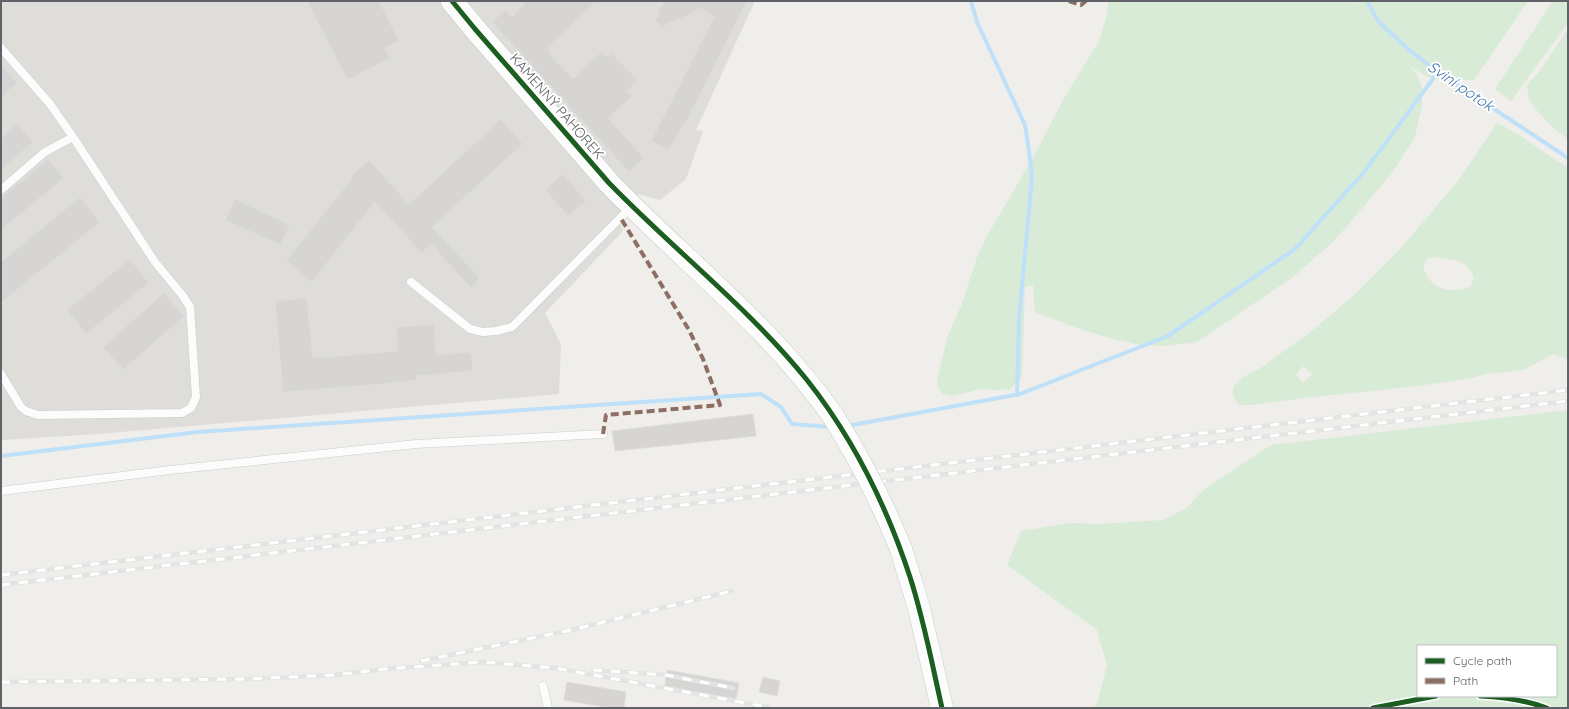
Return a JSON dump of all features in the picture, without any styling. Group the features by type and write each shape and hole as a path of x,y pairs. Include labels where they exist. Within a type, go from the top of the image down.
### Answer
{"street":[{"name":"KAMENNÝ PAHOREK","path":"452,1 581,152 649,223 756,324 806,379 833,416 860,460 888,517 901,549 919,608 942,708"}],"lane":[{"path":"1,48 50,104 155,262 183,296 190,307 197,390 195,403 187,411 177,414 38,415 26,411 21,407 1,374"},
{"path":"1,190 45,152 73,137"},
{"path":"411,282 470,329 483,332 496,331 512,327 632,206"},
{"path":"1,491 170,470 416,444 603,434"},
{"path":"543,686 548,708"}],"shaded area":[{"path":"1,1 755,1 696,130 703,131 686,179 660,200 638,194 618,217 623,231 545,313 561,344 559,394 98,434 1,440"}],"green space":[{"path":"1109,1 1358,1 1361,7 1359,1 1528,1 1474,80 1431,79 1411,67 1418,77 1422,88 1422,105 1415,137 1392,173 1335,240 1293,277 1197,342 1165,346 1139,345 1077,328 1035,312 1033,285 1025,287 1022,377 1010,389 982,389 952,396 943,394 938,388 937,381 948,335 961,306 977,257 988,234 1034,156 1063,100 1099,41 1106,18"},
{"path":"1553,1 1568,1 1568,23 1511,101 1495,89"},
{"path":"1568,29 1568,140 1545,120 1529,101 1527,85 1540,71"},
{"path":"1497,123 1516,133 1568,168 1568,360 1553,354 1524,370 1486,374 1471,378 1418,386 1251,405 1238,405 1233,395 1233,387 1243,377 1259,369 1309,333 1353,296 1402,247 1458,181","holes":["1437,257 1459,261 1467,266 1474,277 1470,286 1460,290 1449,290 1443,289 1434,284 1427,276 1423,266 1428,258","1303,366 1312,374 1303,383 1296,375"]},
{"path":"1568,410 1568,708 1092,708 1097,704 1107,665 1097,630 1007,565 1021,531 1070,523 1099,524 1164,520 1188,507 1203,490 1271,445"}],"building":[{"path":"307,1 379,1 399,41 385,48 390,58 347,80"},
{"path":"527,1 596,1 547,48 552,53 550,55 573,79 602,51 607,57 611,53 638,80 627,91 632,96 608,118 644,158 629,172 492,22 505,10 512,17"},
{"path":"666,1 747,1 685,124 684,123 669,150 651,141 714,17 700,7 693,13 667,24 664,27 655,20 660,14 657,13"},
{"path":"1,64 17,83 1,97"},
{"path":"501,119 523,144 432,227 480,278 471,288 431,244 422,253 375,202 312,282 286,261 352,178 351,176 369,160 409,204"},
{"path":"17,124 33,142 1,170 1,138"},
{"path":"48,159 64,178 1,230 1,198"},
{"path":"563,174 586,201 568,216 545,190"},
{"path":"80,197 100,222 1,303 1,262"},
{"path":"235,199 290,225 280,245 225,220"},
{"path":"130,259 149,283 86,334 67,310"},
{"path":"164,293 184,316 123,370 103,347"},
{"path":"307,298 313,358 398,351 396,327 434,324 436,355 471,352 473,371 416,376 417,380 393,382 394,383 283,392 275,301"},
{"path":"753,414 756,436 615,451 612,431"},
{"path":"667,670 739,683 736,699 665,686"},
{"path":"763,677 780,681 777,696 759,692"},
{"path":"567,682 626,692 624,708 611,708 564,700"}],"waterway":[{"path":"971,1 977,22 1025,125 1029,151 1032,178 1019,319 1017,395"},
{"name":"Sviní potok","path":"1367,1 1378,21 1409,50 1438,72 1568,158"},
{"path":"847,426 1020,394 1168,336 1295,249 1364,172 1438,72"},
{"path":"1,456 198,432 761,394 781,407 792,424 831,427"}],"railway":[{"path":"1,575 1568,390"},
{"path":"1,585 1568,401"},
{"path":"421,661 571,630 732,591"},
{"path":"1,682 246,679 334,675 385,669 482,662 555,668 773,708"},
{"path":"593,670 666,675 733,688"}],"marked path":[{"path":"1069,1 1081,5 1086,1"},
{"path":"603,434 606,415 720,405 703,359 689,330 620,217"}],"cycle path":[{"path":"452,1 609,183 736,303 784,353 824,402 854,449 891,525 920,609 942,708"},
{"path":"1373,708 1431,697"},
{"path":"1498,697 1514,699 1547,708"}]}
